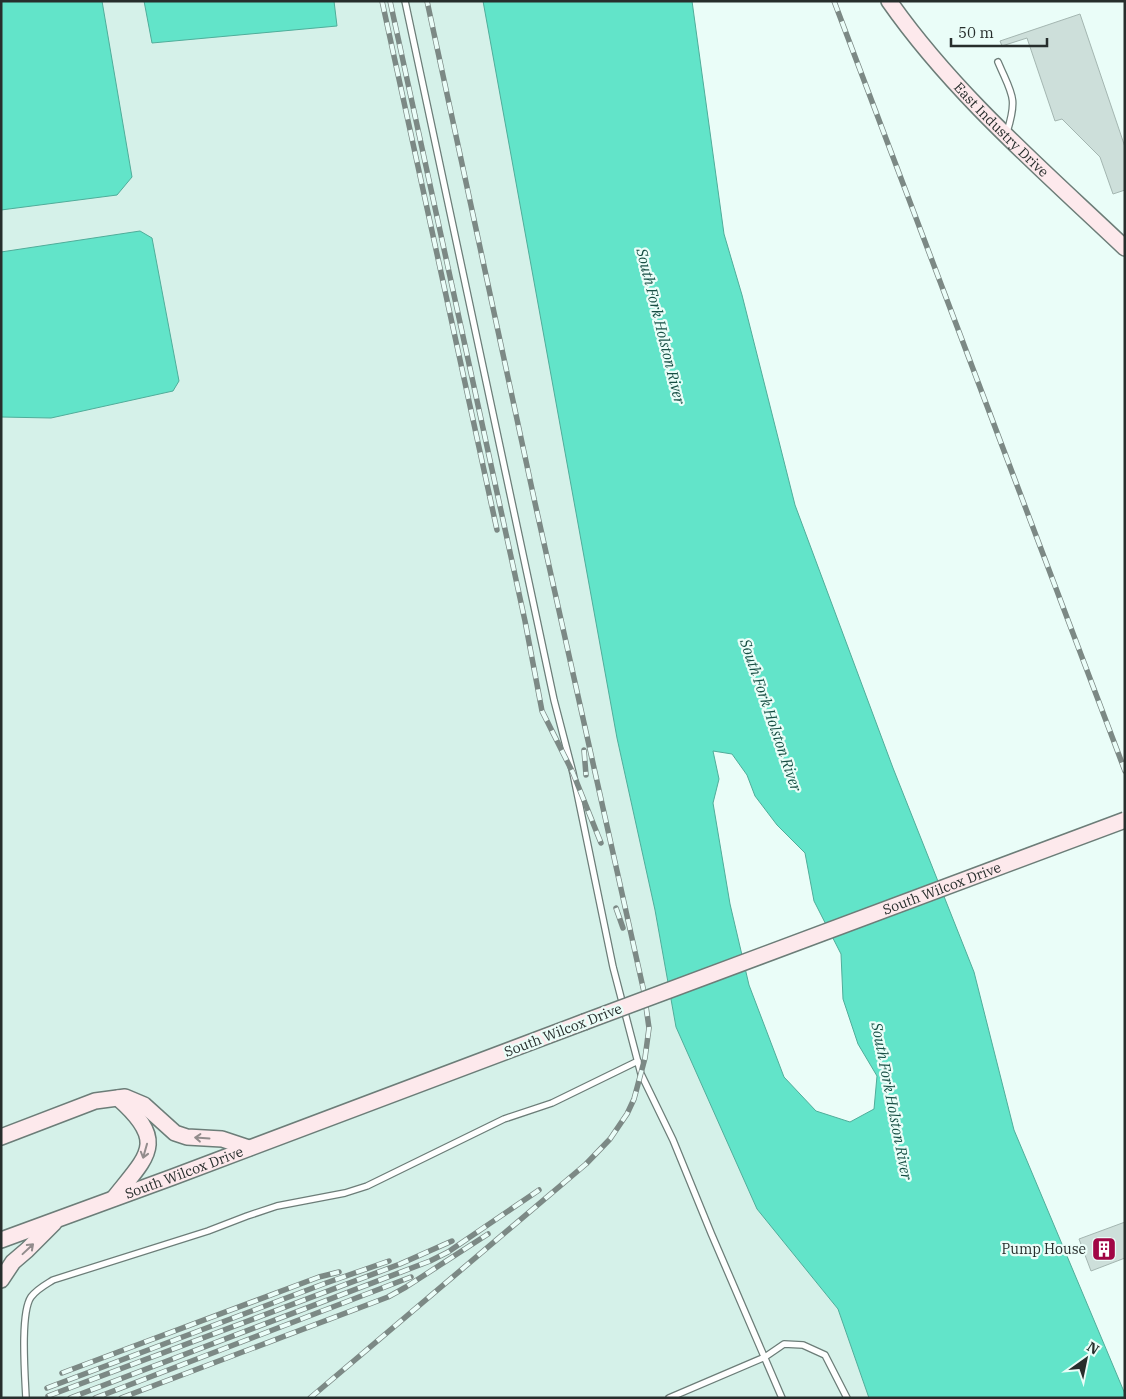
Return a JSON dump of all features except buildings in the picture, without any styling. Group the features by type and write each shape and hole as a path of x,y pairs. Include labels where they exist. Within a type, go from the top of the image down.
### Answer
{"main road":[{"name":"East Industry Drive","path":"888,1 922,45 1006,134 1125,248"},
{"name":"South Wilcox Drive","path":"1,1240 1125,820"},
{"path":"1,1137 95,1101 125,1096 144,1105 175,1133 187,1137 222,1138 248,1148"},
{"path":"113,1199 141,1164 147,1153 148,1139 144,1126 134,1112 117,1097"},
{"path":"1,1280 13,1262 56,1220"}],"lane":[{"path":"405,1 552,691 573,773 613,967 641,1074 673,1140 710,1233 782,1398"},
{"path":"998,62 1014,98 1013,111 1006,134"},
{"path":"26,1398 25,1320 27,1307 30,1298 39,1288 53,1280 198,1234 277,1206 345,1193 367,1186 504,1119 552,1103 638,1061"},
{"path":"669,1398 765,1357 784,1344 803,1345 825,1355 847,1398"}],"shaded area":[{"path":"1,1 484,1 617,738 655,910 676,1027 757,1209 838,1309 869,1398 1,1398"}],"water":[{"path":"1,1 102,1 132,177 117,195 1,210"},
{"path":"144,1 334,1 337,26 152,43"},
{"name":"South Fork Holston River","path":"483,1 692,1 724,234 742,295 795,505 893,768 974,972 1014,1130 1125,1394 1125,1398 869,1398 838,1309 757,1209 676,1027 655,910 617,738","holes":["713,751 732,754 747,775 755,796 777,825 805,853 814,901 841,954 843,999 858,1044 877,1076 874,1109 850,1122 816,1111 784,1077 749,985 730,904 713,803 719,779"]},
{"path":"140,231 152,238 179,381 173,391 51,418 1,417 1,252"}],"railway":[{"path":"382,1 497,530"},
{"path":"390,1 525,621 542,711 573,773 601,843"},
{"path":"310,1398 586,1164 610,1139 627,1114 634,1099 645,1058 649,1028 644,992 535,503 427,1"},
{"path":"834,1 1125,771"},
{"path":"584,750 586,775"},
{"path":"616,908 623,928"},
{"path":"70,1398 430,1261 448,1252 539,1190"},
{"path":"121,1398 388,1297 488,1234"},
{"path":"48,1396 400,1264 452,1241"},
{"path":"47,1388 389,1261"},
{"path":"62,1373 319,1277 339,1272"},
{"path":"95,1398 411,1277"}],"place":[{"name":"Pump House","path":"1104,1249"}]}
